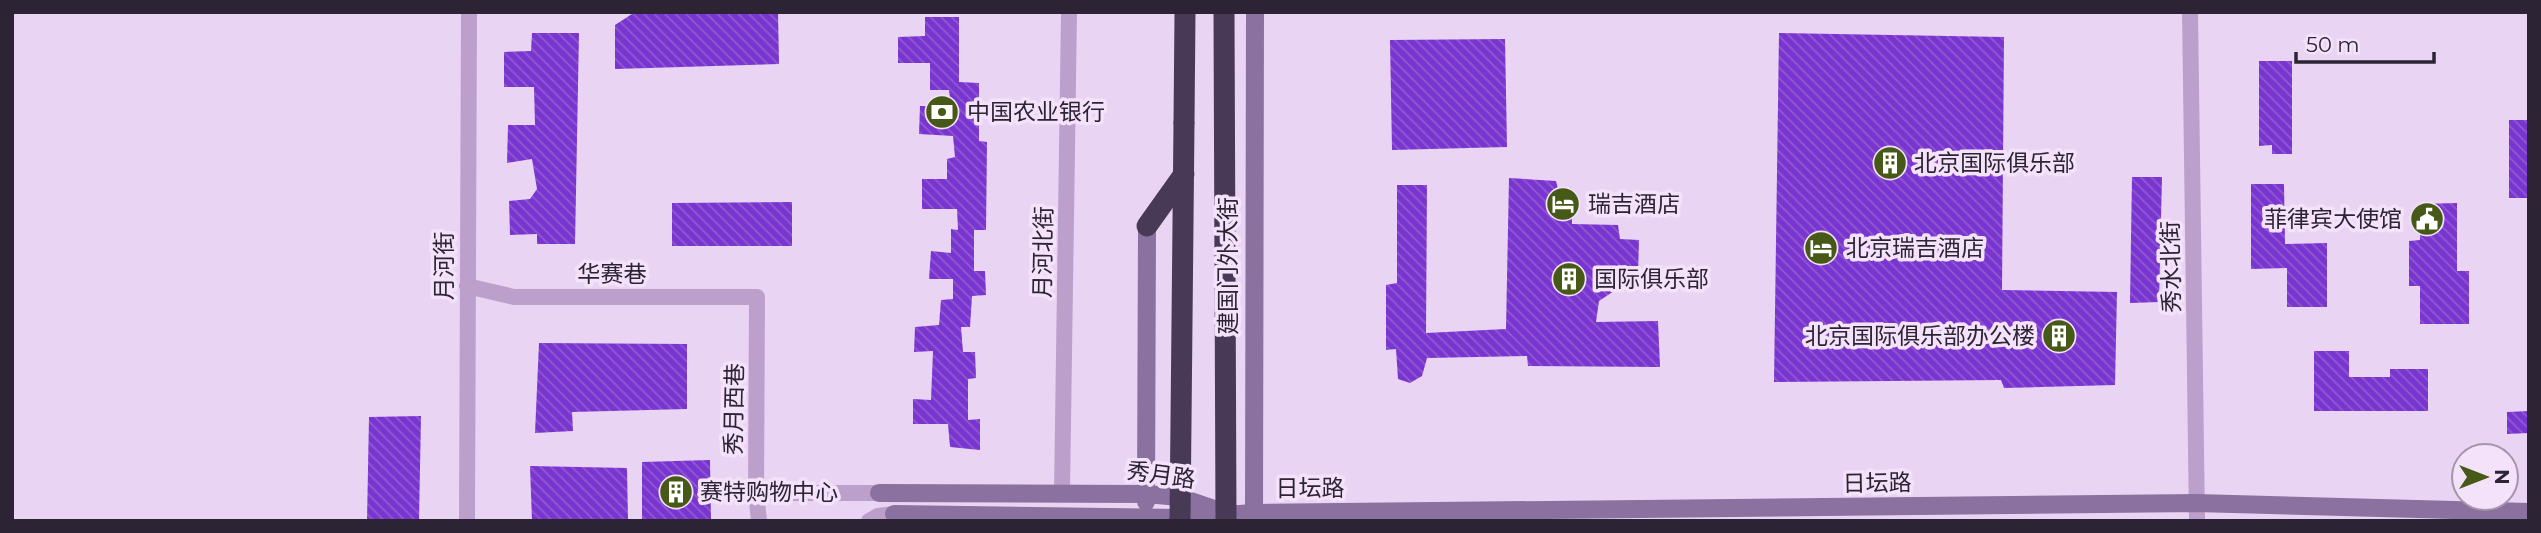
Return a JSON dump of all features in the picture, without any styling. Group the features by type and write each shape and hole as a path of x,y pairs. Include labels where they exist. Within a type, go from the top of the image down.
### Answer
{"highway":[{"name":"建国门外大街","path":"1179,512 1185,12"},
{"name":"建国门外大街","path":"1224,12 1226,517"},
{"path":"1147,226 1184,174"}],"street":[{"name":"月河街","path":"467,521 469,12"},
{"name":"月河北街","path":"1062,492 1069,12"},
{"name":"建国门外大街","path":"1254,517 1255,12"},
{"name":"秀水北街","path":"2190,12 2197,512"},
{"path":"1145,519 1147,226"},
{"name":"华赛巷","path":"467,286 513,297 757,297"},
{"name":"秀月西巷","path":"757,297 756,493 759,521"},
{"name":"秀月路","path":"756,493 1146,494 1179,512"},
{"name":"秀月路","path":"894,514 1145,519 1179,512 1226,517"},
{"name":"日坛路","path":"1226,517 2529,512"},
{"path":"869,521 878,516 894,514"}],"building":[{"path":"778,12 779,64 615,69 615,25 632,14"},
{"path":"925,17 959,17 959,82 979,83 979,141 987,142 986,230 974,230 974,271 985,271 986,295 972,296 970,327 961,327 963,352 975,352 976,378 968,379 968,420 980,419 980,450 950,447 948,424 913,424 913,399 931,400 933,351 914,352 915,327 939,325 941,300 953,299 953,279 929,279 931,251 951,253 951,229 958,230 957,209 922,209 922,179 947,179 947,159 955,157 953,136 919,134 920,106 951,106 949,90 930,90 930,63 898,63 898,37 925,36"},
{"path":"532,33 579,33 575,244 537,244 537,234 510,235 509,201 530,199 537,189 532,159 507,163 508,125 535,125 534,87 504,87 504,52 531,51"},
{"name":"北京国际俱乐部","path":"1779,33 2004,37 2002,290 2117,292 2115,385 2004,388 2001,380 1774,382"},
{"path":"1505,39 1507,147 1392,150 1390,40"},
{"path":"2259,61 2292,61 2292,154 2272,154 2272,145 2259,146"},
{"path":"2509,120 2529,120 2529,198 2509,198"},
{"path":"2132,177 2162,177 2159,302 2130,303"},
{"name":"国际俱乐部","path":"1509,178 1556,181 1558,189 1571,188 1572,224 1618,225 1620,239 1639,240 1638,275 1599,301 1596,322 1658,321 1660,367 1528,366 1527,356 1427,358 1422,376 1410,383 1398,379 1396,349 1386,350 1386,285 1397,283 1397,185 1427,185 1426,333 1506,329"},
{"path":"2251,184 2284,184 2285,244 2327,243 2327,307 2287,307 2287,268 2251,269"},
{"path":"792,202 792,246 672,246 672,203"},
{"path":"2457,203 2457,271 2469,271 2469,324 2420,324 2420,286 2409,286 2409,241 2420,240 2420,204"},
{"path":"539,343 687,344 687,409 572,412 573,431 535,433"},
{"path":"2314,351 2349,351 2349,377 2390,377 2390,369 2428,369 2428,411 2314,411"},
{"path":"2529,411 2529,433 2507,434 2507,412"},
{"path":"421,416 419,521 367,521 369,417"},
{"name":"赛特购物中心","path":"710,460 711,521 642,521 642,462"},
{"path":"530,466 627,468 628,521 532,521"}],"place":[{"name":"中国农业银行","path":"942,112"},
{"name":"北京国际俱乐部","path":"1890,163"},
{"name":"瑞吉酒店","path":"1563,204"},
{"name":"菲律宾大使馆","path":"2427,219"},
{"name":"北京瑞吉酒店","path":"1821,248"},
{"name":"国际俱乐部","path":"1569,279"},
{"name":"北京国际俱乐部办公楼","path":"2059,336"},
{"name":"赛特购物中心","path":"676,492"}]}
